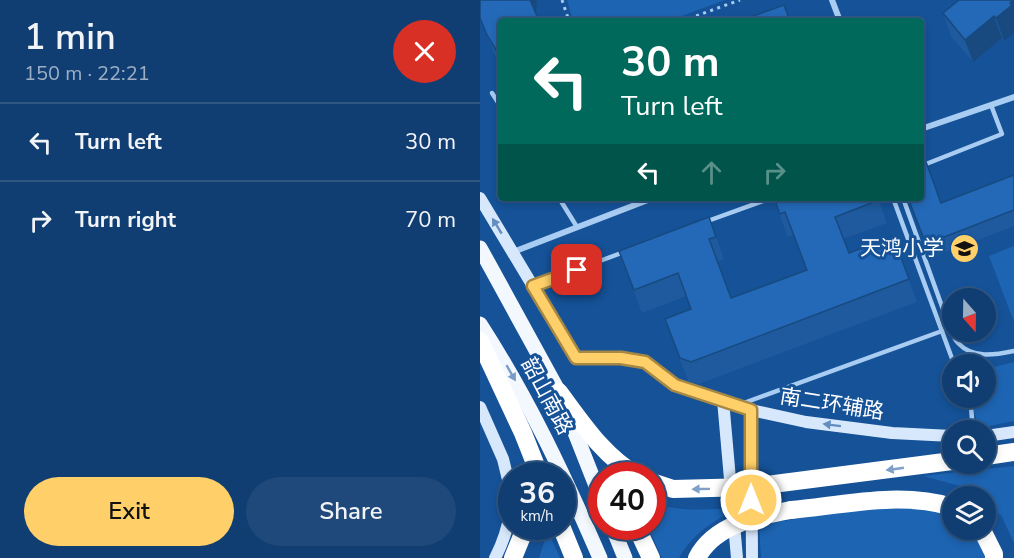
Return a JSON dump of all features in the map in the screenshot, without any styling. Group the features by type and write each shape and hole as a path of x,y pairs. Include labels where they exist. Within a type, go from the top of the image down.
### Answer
{"highway":[{"path":"480,340 534,462"},
{"path":"559,392 603,462"},
{"path":"559,392 604,451 617,462"},
{"path":"523,433 528,462"},
{"path":"996,455 1014,452"},
{"path":"666,487 673,489 750,487 942,462"},
{"path":"697,558 705,546 719,534 738,523 764,515 791,510 903,499 942,504"},
{"path":"513,558 520,540"},
{"path":"566,540 574,558"},
{"path":"643,540 651,558"},
{"path":"987,540 994,558"}],"main road":[{"name":"韶山南路","path":"480,249 559,392 588,466"},
{"name":"韶山南路","path":"480,324 510,371 552,448 600,558"},
{"path":"618,540 625,558"}],"street":[{"path":"832,0 839,18"},
{"path":"924,128 1014,98"},
{"path":"480,198 533,286"},
{"path":"513,252 645,201"},
{"name":"南二环辅路","path":"533,286 576,358 621,358 645,362 675,385 751,410 806,422 892,433 942,436"},
{"path":"723,400 736,558"},
{"path":"480,407 504,462"},
{"path":"751,410 752,558"},
{"path":"996,435 1014,432"},
{"path":"495,558 504,540"}],"lane":[{"path":"492,93 498,102"},
{"path":"924,165 1002,135 991,105"},
{"path":"561,201 577,227"},
{"path":"695,226 763,201"},
{"path":"738,405 942,331 894,201"},
{"path":"904,201 957,343 972,353 995,355 1014,351"},
{"path":"533,286 631,250"}],"path":[{"path":"562,0 568,18"},
{"path":"690,18 740,0"}],"shaded area":[{"path":"567,0 725,0 676,18 572,18"},
{"path":"1014,246 1014,322 989,256"},
{"path":"1014,362 1014,421 996,425 996,420 977,420 973,408 996,408 996,366"},
{"path":"1014,466 1014,543 1002,517 996,510 996,486 960,486 923,476 996,474 996,468"},
{"path":"911,505 942,511 942,540 978,540 988,558 761,558 759,525 852,510"},
{"path":"666,506 683,509 737,508 697,535 679,558 662,558 654,540 666,540"},
{"path":"545,540 552,540 560,558 539,558"}],"building":[{"path":"480,0 530,0 538,18 498,18 498,53 480,18"},
{"path":"959,0 1013,0 1010,3 1012,5 996,18 994,16 965,40 943,13"},
{"path":"784,5 789,18 748,18"},
{"path":"926,162 941,203 1014,175 1014,210 926,244 909,201 924,201 924,163"},
{"path":"775,201 876,201 835,217 849,253 893,236 909,279 691,362 680,358 665,319 691,309 678,273 634,290 619,251 709,217 716,237 709,239 731,298 807,270 785,212 780,214"}],"place":[{"name":"天鸿小学","path":"965,248"}],"route":[{"path":"577,270 533,286 576,358 621,358 645,362 675,385 751,410 751,500"}]}
